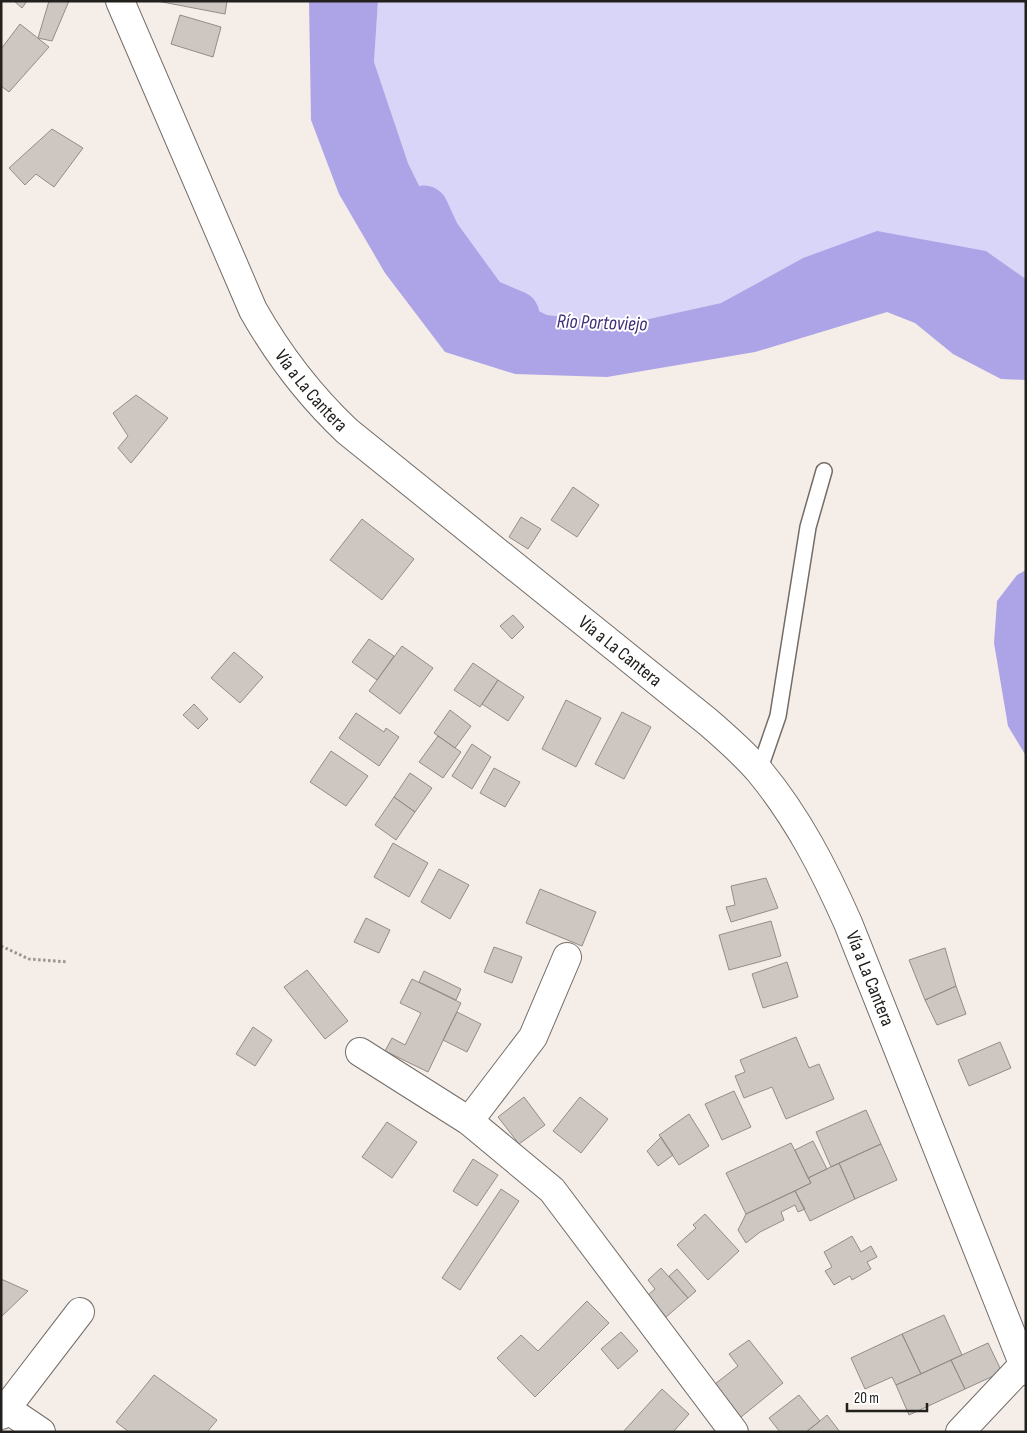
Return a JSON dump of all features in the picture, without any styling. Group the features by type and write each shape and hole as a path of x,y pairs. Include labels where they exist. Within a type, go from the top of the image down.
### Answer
{"main road":[{"name":"Vía a La Cantera","path":"120,1 253,310 271,342 296,377 347,431 708,722 759,771 804,832 823,867 848,923 1025,1368"},
{"path":"469,1121 533,1038 567,957"},
{"path":"360,1052 469,1121 552,1190 734,1432"},
{"path":"41,1432 4,1412 80,1312"},
{"path":"960,1432 1025,1368"}],"lane":[{"path":"759,771 778,716 808,527 824,471"}],"path":[{"path":"1,946 29,959 68,962"}],"shaded area":[{"path":"378,1 1026,1 1026,279 986,251 803,258 721,303 626,324 547,315 462,274 408,163 374,62"}],"water":[{"path":"309,1 378,1 374,62 408,163 462,274 547,315 626,324 721,303 803,258 877,231 986,251 1026,279 1026,380 1001,379 953,354 915,323 887,312 755,352 607,377 515,374 445,352 385,273 339,194 311,120"},
{"path":"1026,570 1026,756 1008,726 994,643 997,601 1017,575"}],"building":[{"path":"14,1 27,1 22,8"},
{"path":"49,1 69,1 52,41 38,38"},
{"path":"157,1 227,1 225,14"},
{"path":"180,15 221,27 213,57 171,44"},
{"path":"20,24 49,47 9,92 1,86 1,49"},
{"path":"52,129 83,148 54,187 36,174 25,185 9,168"},
{"path":"136,395 168,418 131,463 118,448 128,436 113,413"},
{"path":"573,487 599,505 577,537 551,520"},
{"path":"521,517 541,529 528,549 509,537"},
{"path":"362,519 414,559 382,600 330,560"},
{"path":"513,615 524,627 512,639 500,626"},
{"path":"369,639 394,656 377,680 352,662"},
{"path":"402,646 433,668 400,714 369,691"},
{"path":"234,652 263,677 240,703 211,678"},
{"path":"473,663 498,680 480,707 454,690"},
{"path":"498,680 524,697 508,721 482,704"},
{"path":"566,700 601,718 576,767 542,749"},
{"path":"194,704 208,719 198,729 183,715"},
{"path":"450,710 471,726 455,748 434,733"},
{"path":"622,712 651,727 624,779 595,764"},
{"path":"356,713 384,732 386,728 399,737 379,766 339,738"},
{"path":"438,736 461,752 443,778 419,762"},
{"path":"472,744 491,757 472,789 452,776"},
{"path":"331,751 368,776 346,806 310,782"},
{"path":"494,768 520,782 505,807 480,793"},
{"path":"410,773 432,788 415,812 394,797"},
{"path":"394,797 415,812 396,840 375,825"},
{"path":"393,843 428,863 409,897 374,877"},
{"path":"439,869 469,885 450,919 421,902"},
{"path":"766,878 778,908 731,922 726,907 735,905 731,886"},
{"path":"540,889 596,912 582,946 526,923"},
{"path":"366,918 390,930 379,953 354,942"},
{"path":"771,921 781,956 729,970 719,935"},
{"path":"494,947 522,957 512,983 484,972"},
{"path":"945,948 956,986 925,1000 909,960"},
{"path":"787,962 798,997 763,1008 752,974"},
{"path":"307,970 348,1021 325,1039 284,987"},
{"path":"424,971 461,989 456,1000 419,982"},
{"path":"412,979 461,1003 428,1072 385,1051 392,1038 405,1045 421,1013 400,1003"},
{"path":"956,986 966,1014 937,1025 925,1000"},
{"path":"457,1012 481,1024 467,1052 443,1040"},
{"path":"253,1027 272,1040 255,1066 236,1054"},
{"path":"796,1037 809,1068 819,1064 834,1099 786,1119 772,1087 744,1098 735,1076 745,1072 740,1060"},
{"path":"1000,1042 1011,1068 969,1086 958,1060"},
{"path":"734,1091 751,1127 722,1140 705,1104"},
{"path":"524,1097 545,1125 519,1144 498,1117"},
{"path":"580,1097 608,1119 581,1153 553,1131"},
{"path":"866,1110 881,1144 831,1167 816,1132"},
{"path":"689,1114 709,1146 679,1165 659,1135"},
{"path":"387,1122 417,1142 392,1178 362,1157"},
{"path":"661,1137 673,1155 658,1166 647,1151"},
{"path":"813,1141 827,1169 808,1178 795,1150"},
{"path":"791,1143 811,1183 746,1214 726,1173"},
{"path":"881,1144 897,1180 855,1199 839,1163"},
{"path":"473,1159 498,1175 477,1206 453,1191"},
{"path":"839,1163 855,1199 810,1221 795,1191 811,1183 808,1178"},
{"path":"501,1189 519,1201 460,1290 442,1278"},
{"path":"795,1191 805,1209 798,1212 795,1205 781,1212 784,1220 760,1232 746,1243 738,1230 746,1214"},
{"path":"705,1214 739,1251 708,1280 677,1245 696,1228 693,1225"},
{"path":"852,1236 861,1252 871,1246 877,1257 867,1262 871,1269 852,1280 850,1276 834,1285 825,1271 832,1267 824,1252"},
{"path":"661,1268 688,1298 666,1317 647,1296 655,1289 648,1280"},
{"path":"677,1269 696,1291 688,1298 669,1276"},
{"path":"1,1279 28,1291 1,1317"},
{"path":"587,1301 609,1323 535,1397 497,1358 521,1335 538,1351"},
{"path":"944,1315 962,1355 921,1374 902,1334"},
{"path":"621,1332 638,1351 618,1369 601,1349"},
{"path":"902,1334 921,1374 896,1385 892,1377 865,1389 851,1358"},
{"path":"749,1340 783,1383 741,1417 715,1384 738,1366 729,1354"},
{"path":"988,1343 1002,1372 965,1389 951,1360"},
{"path":"951,1360 965,1389 909,1415 896,1385"},
{"path":"154,1375 217,1420 207,1432 129,1432 116,1422"},
{"path":"662,1389 689,1414 673,1432 623,1432"},
{"path":"799,1395 820,1421 806,1432 780,1432 769,1418"},
{"path":"827,1415 840,1432 806,1432 820,1421"}],"waterway":[{"name":"Río Portoviejo","path":"424,210 436,236 484,302 515,315"}]}
